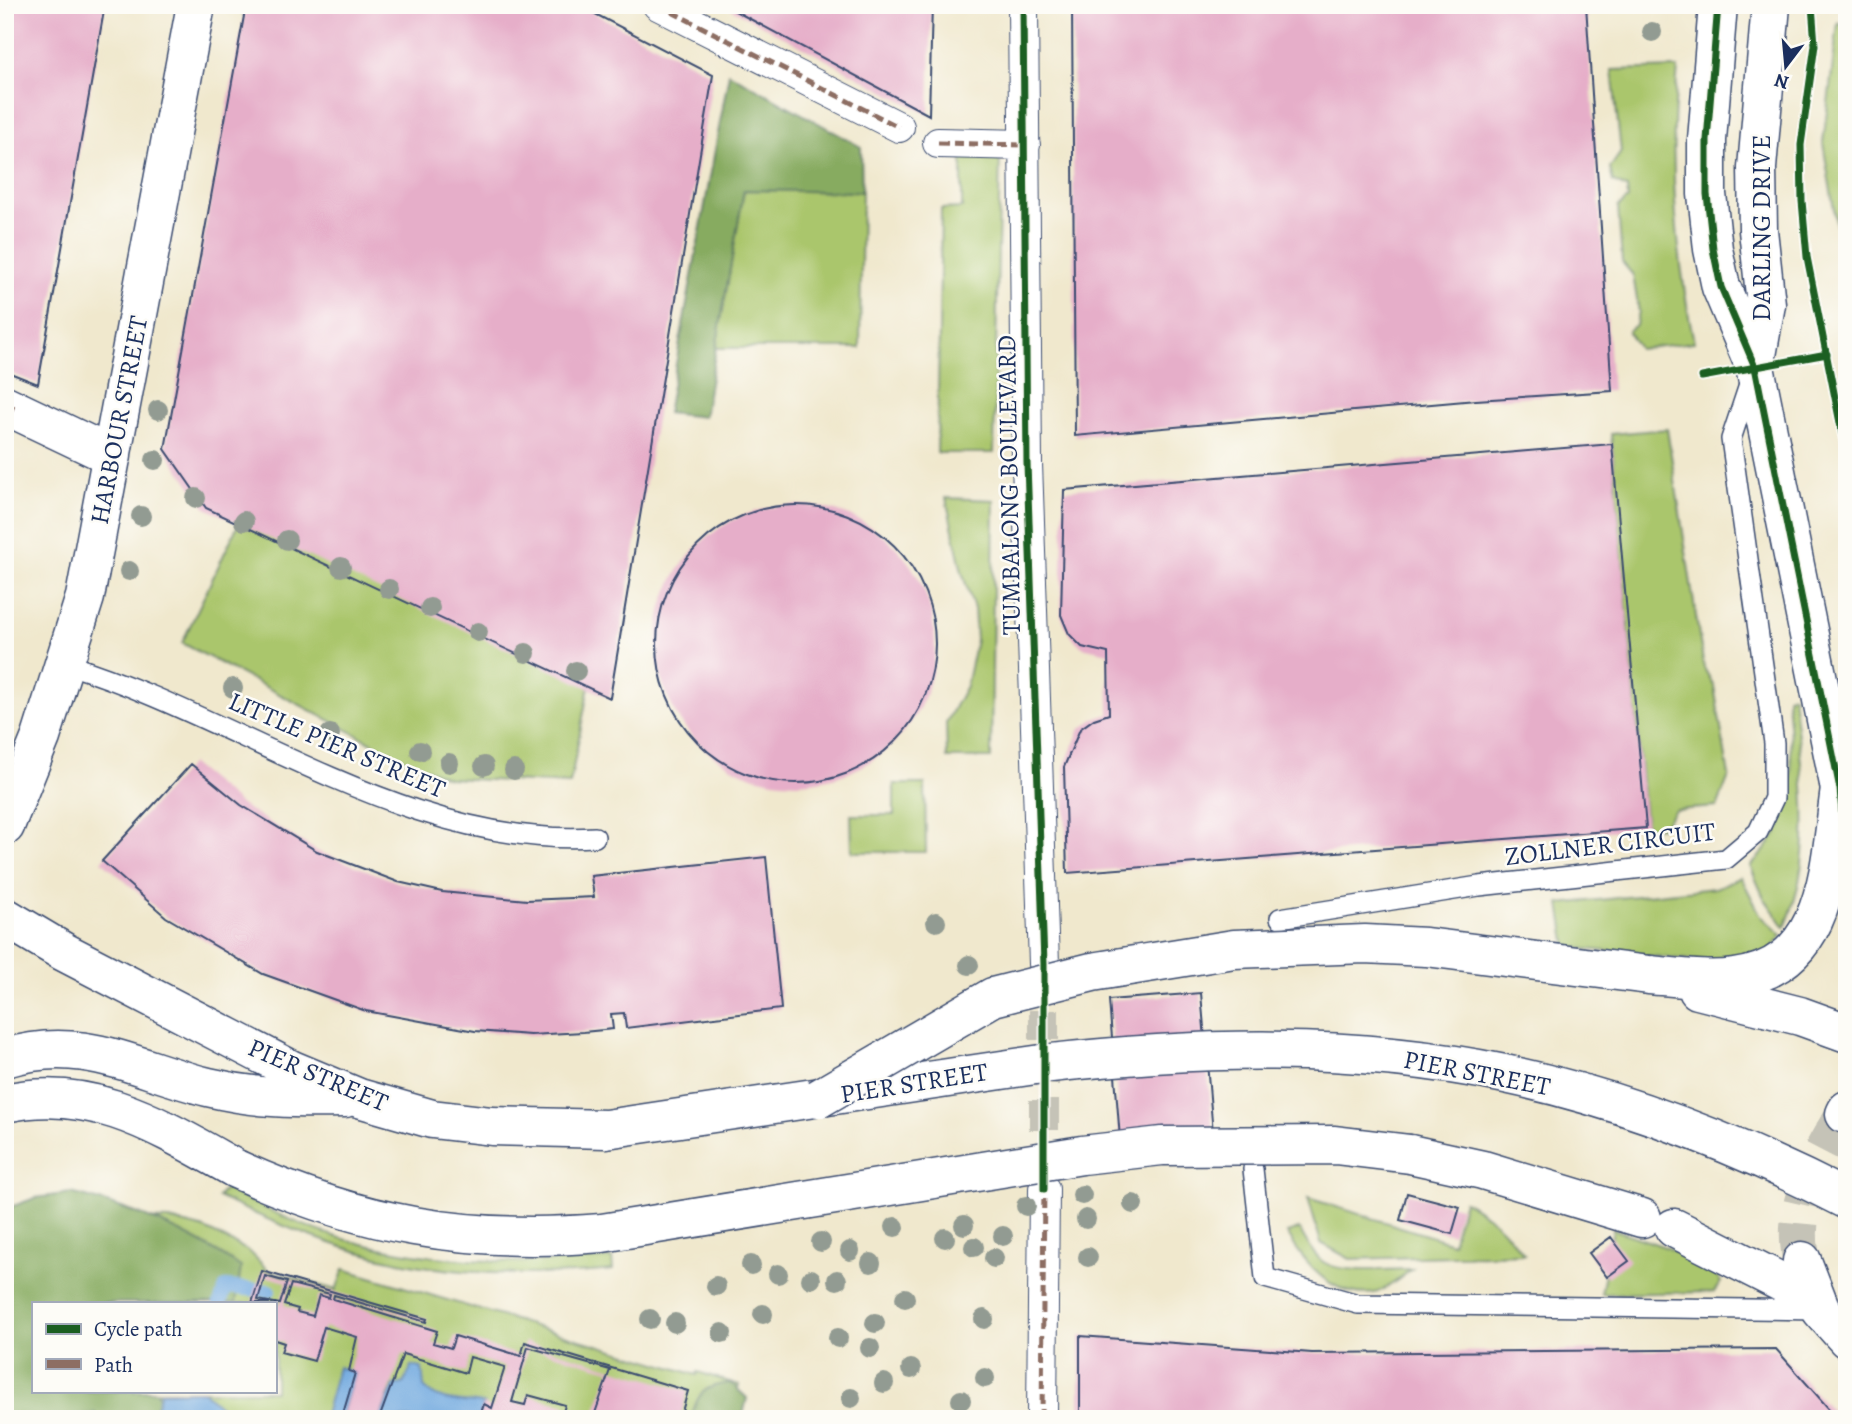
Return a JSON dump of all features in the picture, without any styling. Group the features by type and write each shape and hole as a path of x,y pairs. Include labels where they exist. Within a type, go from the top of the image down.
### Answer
{"main road":[{"name":"HARBOUR STREET","path":"5,826 66,664 85,597 196,5"},
{"name":"DARLING DRIVE","path":"1718,5 1707,140 1707,194 1721,287 1755,367 1843,801 1847,872"},
{"name":"DARLING DRIVE","path":"1755,367 1766,304 1758,230 1757,168 1771,5"},
{"path":"5,405 112,456"},
{"path":"818,1099 993,997 1092,972 1234,949 1365,944 1426,947 1649,975 1733,979 1765,972 1794,953 1810,928 1823,897 1843,801"},
{"name":"PIER STREET","path":"5,918 284,1085 359,1098 432,1119 492,1126 580,1129 634,1126 1042,1064 1151,1052 1264,1050 1380,1056 1505,1074 1611,1102 1715,1140 1847,1200"},
{"path":"1649,975 1729,999 1800,1016 1847,1033"},
{"path":"5,1058 62,1049 91,1051 206,1086 284,1085"},
{"path":"5,1103 25,1098 74,1097 112,1107 171,1133 236,1169 338,1209 403,1226 462,1234 537,1238 602,1233 1082,1155 1163,1146 1335,1145 1410,1154 1483,1170 1658,1223 1819,1305"},
{"path":"1802,1261 1819,1305 1847,1339"}],"street":[{"path":"658,5 899,127"},
{"name":"TUMBALONG BOULEVARD","path":"1023,5 1027,463 1044,964"},
{"path":"938,144 1025,145"},
{"path":"1042,1419 1044,1189"}],"lane":[{"name":"ZOLLNER CIRCUIT","path":"1280,918 1479,886 1726,859 1758,832 1774,798 1774,743 1731,439 1755,367"},
{"name":"LITTLE PIER STREET","path":"66,664 159,697 378,796 433,816 538,838 595,837"},
{"path":"1253,1169 1265,1278 1359,1304 1819,1305"}],"green space":[{"path":"1838,23 1847,27 1847,245 1840,246 1823,143"},
{"path":"1678,68 1674,137 1675,206 1682,274 1694,342 1639,349 1628,331 1636,325 1639,312 1633,275 1622,262 1618,207 1628,199 1627,188 1613,182 1610,168 1621,152 1612,70"},
{"path":"729,73 861,147 862,192 744,190 704,417 667,413"},
{"path":"962,151 1000,152 994,453 937,453 941,209 962,208"},
{"path":"744,190 862,192 860,348 716,348"},
{"path":"1667,429 1704,668 1714,686 1729,776 1717,807 1675,810 1662,827 1646,828 1611,434"},
{"path":"946,498 994,500 991,758 947,758 946,723 966,686 976,640 974,609 962,572"},
{"path":"242,516 590,681 570,784 449,778 405,760 182,643"},
{"path":"1793,695 1803,783 1804,842 1795,899 1785,927 1764,898 1750,866 1779,828 1786,808 1791,767 1787,697"},
{"path":"894,784 925,784 926,852 852,852 851,815 894,815"},
{"path":"1741,877 1761,916 1782,935 1765,957 1747,966 1567,947 1560,904 1715,888"},
{"path":"225,1189 308,1227 371,1246 439,1257 508,1262 612,1258 613,1270 506,1274 450,1270 399,1262 329,1243 262,1217 218,1197"},
{"path":"71,1193 117,1206 160,1222 241,1267 236,1302 32,1302 32,1392 157,1392 159,1396 184,1409 177,1419 97,1419 95,1413 51,1419 5,1417 5,1209 35,1198"},
{"path":"1308,1198 1452,1243 1464,1201 1497,1224 1524,1254 1350,1259 1321,1243"},
{"path":"124,1219 170,1220 205,1229 249,1251 269,1271 336,1290 344,1269 697,1375 698,1372 739,1385 729,1419 5,1419 5,1255"},
{"path":"1299,1229 1317,1256 1333,1266 1355,1270 1412,1269 1379,1292 1346,1291 1322,1277 1302,1256 1287,1233"},
{"path":"1613,1229 1668,1248 1716,1275 1721,1282 1714,1292 1601,1294"},
{"path":"731,1383 747,1398 742,1419 691,1419 703,1392 714,1386"}],"water":[{"path":"412,1366 422,1368 424,1387 437,1396 452,1401 484,1404 479,1419 379,1419 394,1385 403,1384"},
{"path":"338,1367 355,1373 341,1419 324,1419"},
{"path":"161,1392 204,1392 222,1408 224,1419 153,1418"}],"building":[{"path":"5,5 105,5 38,384 5,371"},
{"path":"246,5 578,5 713,75 610,698 206,508 165,449"},
{"path":"724,5 932,5 929,115"},
{"path":"1072,5 1586,5 1612,391 1476,400 1075,436"},
{"path":"1612,444 1646,828 1067,873 1064,767 1080,729 1094,719 1109,714 1108,653 1082,647 1069,634 1061,615 1064,490"},
{"path":"796,505 823,508 849,516 873,529 894,546 911,567 924,591 932,617 935,644 932,671 924,697 911,721 894,742 873,759 849,772 823,780 796,783 769,780 743,772 719,759 698,742 681,721 668,697 660,671 657,644 660,617 668,591 681,567 698,546 719,529 743,516 769,508"},
{"path":"191,764 241,805 317,851 398,882 442,892 527,900 594,897 591,876 766,857 781,1009 626,1028 624,1013 611,1014 613,1029 530,1035 475,1031 366,1011 263,974 166,917 102,861"},
{"path":"1201,993 1215,1156 1122,1164 1109,1000"},
{"path":"1407,1193 1460,1207 1452,1234 1400,1220"},
{"path":"1611,1237 1629,1261 1607,1277 1589,1253"},
{"path":"262,1271 427,1319 426,1322 334,1295 333,1299 437,1331 433,1343 451,1348 455,1336 521,1356 525,1342 688,1391 681,1415 686,1416 685,1419 593,1419 610,1370 528,1347 512,1402 525,1405 528,1395 565,1405 562,1416 569,1419 479,1419 484,1404 492,1408 505,1367 470,1357 466,1373 403,1354 379,1419 342,1417 355,1373 349,1371 357,1337 324,1327 314,1361 281,1352 284,1343 276,1340 276,1303 280,1304 287,1282 265,1276 258,1300 269,1302 252,1302","holes":["291,1284 330,1294 329,1298 319,1295 313,1316 284,1305"]},
{"path":"1080,1336 1312,1353 1776,1349 1838,1419 1080,1419"}],"waterway":[{"path":"220,1302 226,1287 269,1291"}],"tunnel":[{"path":"1044,965 1044,1181"},
{"path":"1802,1261 1799,1222 1803,1203 1816,1165 1845,1114"}],"marked path":[{"path":"658,5 899,127"},
{"path":"938,143 1025,145"},
{"path":"5,405 15,409"},
{"path":"1042,1419 1044,1184"}],"cycle path":[{"path":"1023,5 1027,463 1044,964 1044,1189"},
{"path":"1718,5 1707,140 1707,194 1713,249 1721,287 1755,367 1840,789 1847,871"},
{"path":"1812,5 1815,45 1801,145 1802,201 1807,257 1847,458"},
{"path":"1702,377 1827,354"}]}
